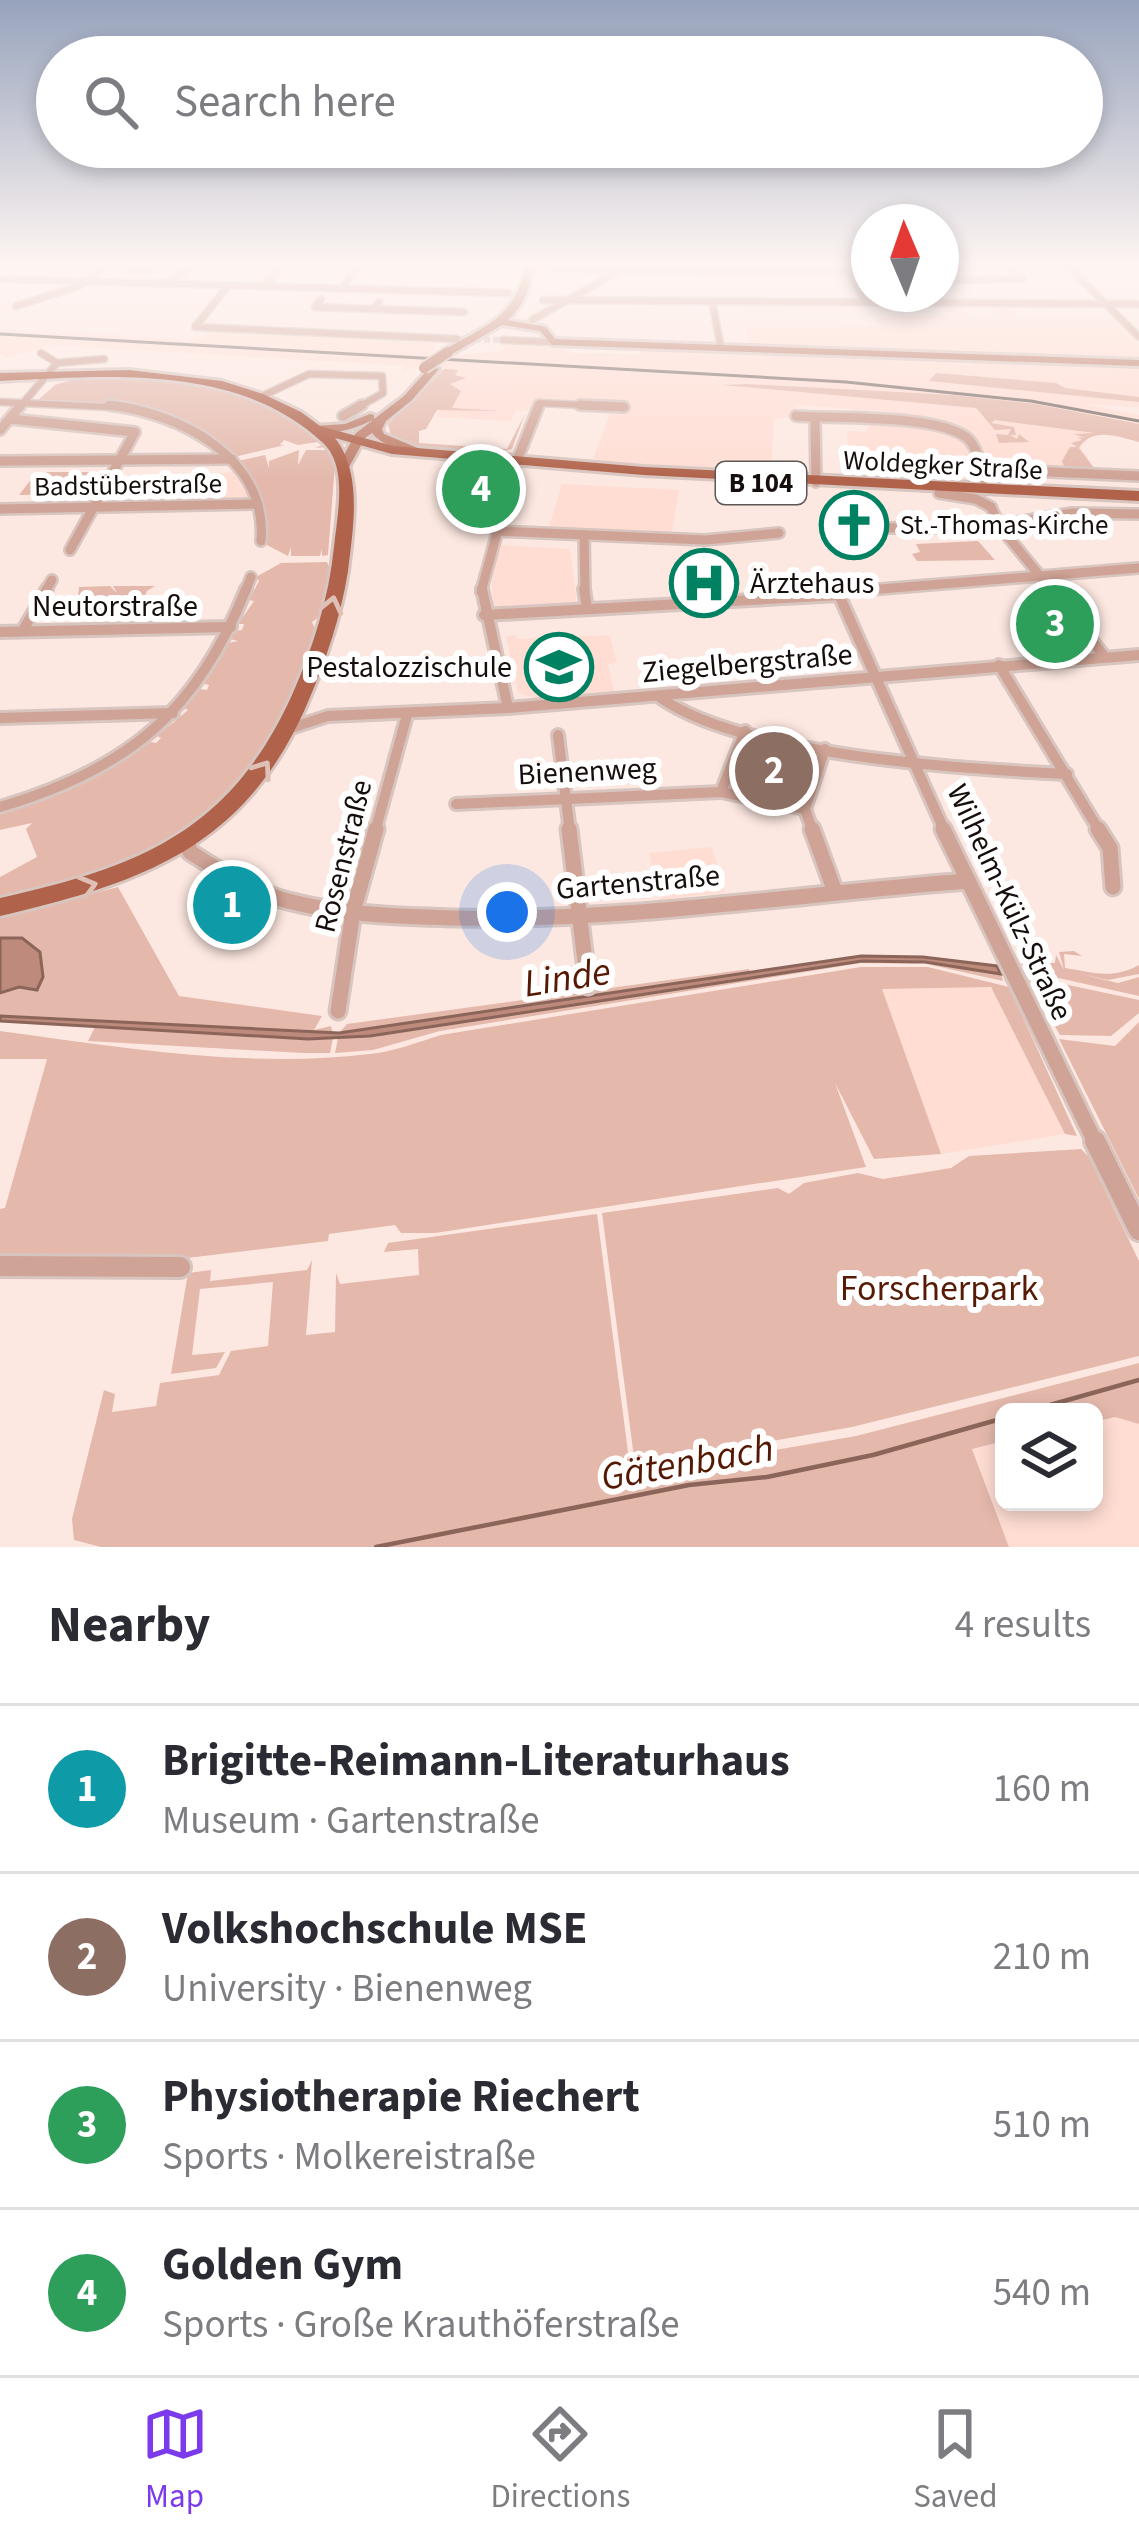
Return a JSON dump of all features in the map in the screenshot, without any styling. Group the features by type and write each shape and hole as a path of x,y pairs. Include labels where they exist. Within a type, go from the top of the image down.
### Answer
{"main road":[{"path":"313,426 338,430 360,423 454,348 476,337"},
{"path":"549,337 552,342 1139,363"},
{"path":"0,907 125,874 189,848 234,806 297,724 310,696 335,595 343,544 344,472 355,442 429,369"},
{"name":"B 104","path":"0,376 190,381 258,398 313,426 334,446 344,472"},
{"path":"384,416 376,429 379,436 416,452"},
{"name":"Woldegker Straße","path":"313,426 355,442 517,461 816,482 979,480 1063,495 1139,498"},
{"name":"Woldegker Straße","path":"344,472 368,456 517,461 654,477 939,493 996,502 1139,498"}],"street":[{"path":"321,337 454,348"},
{"path":"719,337 721,348"},
{"path":"503,340 552,342"},
{"path":"41,353 48,375"},
{"path":"0,430 48,375 104,359"},
{"path":"92,361 109,364 107,370"},
{"path":"258,398 309,374 381,375 383,393 343,416"},
{"path":"0,402 146,410 202,430 232,459 258,504 262,541"},
{"path":"508,708 484,615 482,582 538,404 624,407"},
{"path":"796,416 934,426 964,435 974,446 979,480 1139,476"},
{"path":"815,418 816,482"},
{"path":"10,419 132,429 135,434 70,550"},
{"path":"0,461 232,459"},
{"path":"996,502 999,526 1105,657"},
{"name":"Badstüberstraße","path":"0,509 258,504"},
{"path":"879,528 999,526 1072,513 1139,514"},
{"path":"495,531 705,540 779,533"},
{"path":"584,535 581,570 587,608"},
{"path":"484,615 839,595 850,590 1139,568"},
{"path":"0,807 103,771 149,738 199,683 231,627 251,577"},
{"path":"23,630 52,580"},
{"name":"Wilhelm-Külz-Straße","path":"839,595 968,881 1139,1230"},
{"name":"Neutorstraße","path":"0,632 231,627"},
{"name":"Ziegelbergstraße","path":"297,724 359,714 508,708 1139,655"},
{"path":"999,665 1110,848 1113,887"},
{"name":"Ziegelbergstraße","path":"310,696 359,714"},
{"path":"658,696 673,710 825,749 915,763 1066,774"},
{"path":"0,718 172,713"},
{"name":"Rosenstraße","path":"338,1012 352,912 407,715"},
{"path":"721,792 745,731"},
{"path":"558,734 588,986"},
{"path":"825,749 806,809 835,892"},
{"name":"Bienenweg","path":"456,804 721,792 806,809"},
{"name":"Gartenstraße","path":"189,848 266,893 352,912 467,919 577,916 968,881"},
{"path":"0,1266 180,1267"}],"shaded area":[{"path":"0,337 359,337 439,341 434,350 462,355 505,350 501,341 539,342 574,353 640,354 641,347 1139,365 1139,407 1085,404 1139,415 1139,424 989,399 734,385 936,402 976,408 984,417 1102,433 1082,441 1080,447 1095,470 988,462 975,440 960,430 854,419 852,409 797,405 796,417 774,419 771,473 636,466 593,459 610,414 620,403 538,399 528,411 516,410 511,421 437,417 451,369 414,367 402,372 404,366 52,345 6,357 0,354"},
{"path":"748,337 1132,337 1139,344 1139,361 751,347"},
{"path":"870,424 933,427 957,434 968,446 976,481 850,473 847,431 866,432"},
{"path":"233,472 250,500 207,502 199,501 201,493 175,493 183,476"},
{"path":"562,484 679,490 671,537 556,531 549,527"},
{"path":"498,545 570,549 577,603 493,608 491,569"},
{"name":"Ärztehaus","path":"725,566 737,594 677,597 671,569"},
{"name":"Pestalozzischule","path":"610,635 617,663 608,664 615,695 542,700 518,693 506,636 517,639"},
{"path":"752,738 816,753 800,802 731,786"},
{"path":"712,847 725,892 660,900 649,853"},
{"path":"0,938 22,938 40,952 43,977 37,990 19,987 0,993"},
{"path":"861,956 997,966 1001,974 925,962 862,961 370,1036 308,1039 0,1021 0,1016 339,1033"},
{"path":"985,984 997,995 1065,1134 941,1154 881,989"},
{"path":"1115,1417 1139,1424 1139,1547 1009,1547 996,1511 1103,1511 1103,1420"},
{"path":"995,1443 995,1510 972,1448"}],"green space":[{"path":"444,369 458,370 455,375 466,378 450,384 461,391 452,408 500,411 437,410 426,429 419,431 419,443 507,449 525,414 512,449 454,451 422,446 391,436 388,424"},
{"path":"936,373 1056,383 1139,397 1139,402 929,381"},
{"path":"74,379 175,383 241,397 301,426 327,447 284,440 280,445 285,445 234,457 214,438 168,415 117,405 36,402 55,385"},
{"path":"722,385 1036,404 1139,424 1139,442 1091,437 1079,448 1094,468 1064,466 1070,447 1077,447 1071,443 1082,440 1077,437 1085,438 1074,434 1094,433 995,420 991,423 1014,427 1016,435 1010,435 1017,439 1019,434 1029,442 999,443 996,434 1008,435 1011,429 995,430 976,408"},
{"path":"299,450 298,465 306,450 330,450 335,464 328,555 322,556 322,549 320,556 291,556 291,547 288,556 263,543 264,510 238,461 265,455 269,468 269,461"},
{"path":"37,472 92,472 78,494 19,495"},
{"path":"978,541 995,560 917,561 912,554 920,552 916,544"},
{"path":"327,562 330,569 320,616 312,622 316,631 291,694 235,785 202,817 164,843 118,864 0,897 0,877 37,857 26,829 32,823 0,830 0,810 90,780 156,743 161,738 157,736 188,710 183,708 200,689 207,690 209,685 204,684 228,643 238,641 230,639 242,630 244,624 238,624 254,601 249,600 259,581 256,577 281,563"},
{"path":"110,586 117,593 113,586 155,586 147,591 139,611 120,604 129,612 65,613 79,587"},
{"path":"118,887 179,996 322,1016 314,1030 331,1026 333,1033 0,1016 0,918"},
{"path":"1059,952 1082,956 1064,954 1065,968 1111,974 1139,965 1139,974 1108,980 1076,973 1118,983 1139,977 1139,996 1045,975 1020,964 1028,963 1025,956 1032,963 1055,963 1056,955 1064,970"},
{"path":"862,961 925,964 861,963 440,1031 373,1050 335,1053 338,1038"},
{"path":"928,964 1001,974 1003,981"},
{"path":"861,967 928,967 1009,987 1077,1136 1065,1134 991,987 882,989 941,1154 874,1159 835,1083 866,1167 435,1233 401,1233 395,1225 329,1234 328,1241 187,1258 0,1258 0,1209 5,1208 47,1059 0,1059 0,1031 231,1058 323,1058 378,1053 441,1035"},
{"path":"750,972 339,1033 347,1024"},
{"path":"1026,976 1139,1000 1139,1013 1111,1036 1060,1035"},
{"path":"1139,1022 1139,1199 1059,1039 1115,1046"},
{"path":"95,1027 333,1038 330,1053 303,1053 88,1041"},
{"name":"Forscherpark","path":"1081,1149 1139,1261 1139,1356 852,1427 635,1465 602,1213 778,1188 789,1194 804,1183 858,1173 883,1179 951,1168 969,1156"},
{"path":"597,1214 631,1475 856,1436 1139,1363 1139,1424 1115,1417 1103,1420 1103,1403 995,1403 995,1443 972,1449 1009,1547 101,1547 74,1540 72,1519 104,1390 115,1394 112,1412 156,1406 160,1383 219,1375 231,1351 268,1346 273,1282 200,1289 192,1355 225,1352 216,1368 171,1374 188,1273 211,1270 210,1281 307,1270 312,1260 306,1335 335,1332 336,1273 340,1284 419,1275 418,1249 384,1252 388,1243"}],"waterway":[{"name":"Gätenbach","path":"1057,1403 1139,1380"},
{"name":"Gätenbach","path":"376,1547 689,1485 767,1477 873,1455 995,1421"}],"tunnel":[{"path":"457,339 503,340"}],"railway":[{"path":"56,337 846,382 1031,401 1139,421"}],"place":[{"name":"Golden Gym","path":"481,489"},
{"name":"St.-Thomas-Kirche","path":"854,525"},
{"name":"Ärztehaus","path":"704,583"},
{"name":"Physiotherapie Riechert","path":"1055,624"},
{"name":"Pestalozzischule","path":"559,667"},
{"name":"Volkshochschule MSE","path":"774,771"},
{"name":"Brigitte-Reimann-Literaturhaus","path":"232,905"}],"water label":[{"name":"Linde","path":"567,976"}]}
